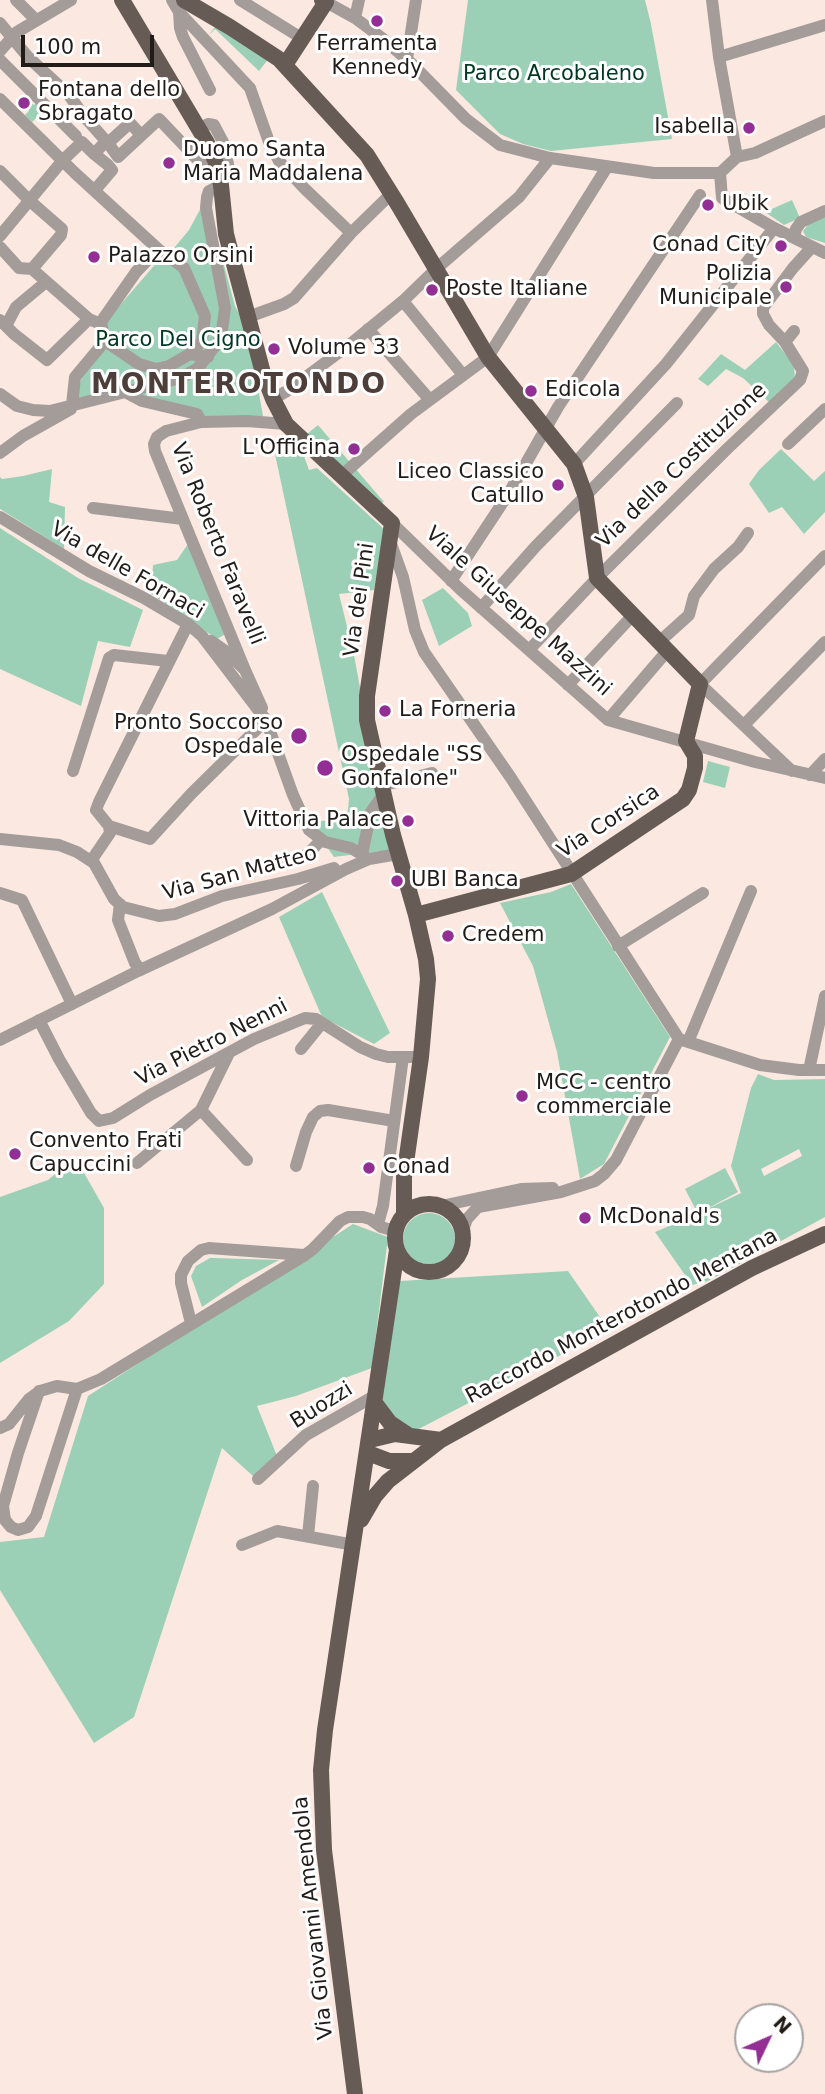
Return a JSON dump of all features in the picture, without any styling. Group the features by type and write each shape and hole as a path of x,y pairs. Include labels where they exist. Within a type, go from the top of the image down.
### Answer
{"main road":[{"path":"122,0 211,151 219,178 224,228 272,399 286,424 392,523"},
{"path":"285,65 324,1"},
{"name":"Via della Costituzione","path":"181,6 247,38 285,65 358,144 392,193 488,357 574,464 586,497 597,578"},
{"name":"Via dei Pini","path":"392,523 366,708 368,730 398,854 416,915 428,979 421,1057 408,1141"},
{"path":"597,578 700,684 686,741"},
{"name":"Via Corsica","path":"416,915 571,874 685,796 695,766 695,756 686,741"},
{"path":"390,1289 405,1273 440,1269 455,1259 462,1242 458,1222 451,1213 418,1194 411,1183 408,1141"},
{"path":"404,1215 403,1182 408,1141"},
{"path":"423,1271 407,1264 397,1250 396,1231 404,1215 412,1208 436,1205"},
{"name":"Raccordo Monterotondo Mentana","path":"355,1537 381,1489 397,1473 441,1440 752,1268 825,1234"},
{"name":"Via Giovanni Amendola","path":"355,2094 326,1873 320,1791 325,1730 397,1250"},
{"path":"375,1399 390,1423 408,1435"},
{"path":"414,1461 389,1461 369,1446 384,1436 408,1435 441,1440"}],"street":[{"path":"16,0 36,20"},
{"path":"3,48 36,20 71,0"},
{"path":"172,0 181,6 254,94 268,142 279,161 351,233"},
{"path":"240,0 303,39"},
{"path":"355,18 359,0"},
{"path":"407,59 416,0"},
{"path":"712,0 737,158"},
{"path":"324,1 355,18 407,59 453,107 490,140 507,148 550,158 654,173 720,173 737,158 755,153 825,121"},
{"path":"181,6 180,28 183,37 210,90"},
{"path":"0,23 3,48 24,82 112,170 95,190"},
{"path":"719,57 825,25"},
{"path":"3,48 29,57 69,95 106,141 93,153"},
{"path":"0,99 75,173 158,249 184,268 205,316 202,341 190,354 169,366 156,369 139,364 105,341 100,322 136,272 158,249"},
{"path":"0,394 18,406 33,411 50,411 181,378 198,368 221,338 226,308 206,208 209,191 219,178 159,119 141,135"},
{"path":"0,236 80,140"},
{"path":"272,399 287,391 403,301 515,201 550,158"},
{"path":"341,476 411,414 488,357 607,167"},
{"path":"0,171 62,229 61,235 32,269"},
{"path":"700,195 696,186 701,173"},
{"path":"720,173 722,198"},
{"path":"248,317 291,299 392,193"},
{"path":"700,195 722,198 825,253"},
{"path":"451,581 509,494 558,407 700,195"},
{"path":"794,238 796,229 802,222 825,211"},
{"path":"574,464 666,365 774,228"},
{"path":"0,247 19,268 32,269 93,320 47,360 3,323 16,307 46,282"},
{"name":"Via della Costituzione","path":"597,578 800,380 803,371 785,342 769,325 763,308 812,247"},
{"path":"403,301 463,375"},
{"path":"368,329 430,400"},
{"path":"785,342 794,331"},
{"path":"0,453 74,405 75,377 105,341"},
{"path":"190,354 208,357"},
{"path":"125,392 142,401 197,414 201,422 286,424"},
{"path":"481,608 536,546 677,403"},
{"path":"788,444 825,409"},
{"name":"Via Roberto Faravelli","path":"201,422 166,431 157,437 155,451 266,720"},
{"path":"93,508 183,519"},
{"name":"Via delle Fornaci","path":"0,517 89,571 144,598 188,624 202,636 266,720 304,823 311,833 321,839"},
{"name":"Viale Giuseppe Mazzini","path":"392,523 451,581 608,720 825,778"},
{"path":"608,720 689,615 694,596 714,569 738,547 748,533"},
{"path":"390,540 424,652 511,778 618,946 683,1041 751,1063 782,1069 825,1070"},
{"path":"792,771 700,684 825,556"},
{"path":"529,650 597,578"},
{"path":"568,685 633,615"},
{"path":"91,861 110,833 109,826 96,810 99,802 188,624"},
{"path":"202,636 218,645 245,670"},
{"path":"218,645 233,638"},
{"path":"744,725 825,642"},
{"path":"73,771 109,658 114,655 168,661"},
{"path":"109,826 150,839 266,720"},
{"path":"810,775 825,759"},
{"path":"357,857 371,812 382,791 432,773"},
{"path":"0,839 59,845 91,861 114,899 120,904 118,920 139,970"},
{"path":"287,860 308,854 321,839 357,857"},
{"path":"0,1040 139,970 272,909 357,857 398,854"},
{"name":"Via San Matteo","path":"120,904 159,916 175,914 222,896 328,871 357,857"},
{"path":"462,1233 467,1219 478,1207 561,1192 595,1181 617,1160 683,1041 751,891"},
{"path":"618,946 703,892"},
{"path":"0,893 22,900 72,1004"},
{"path":"809,1070 825,996"},
{"name":"Via Pietro Nenni","path":"39,1020 65,1070 99,1121 113,1118 229,1052 298,1019 310,1017 369,1051 383,1056 421,1057"},
{"path":"300,1049 322,1023"},
{"path":"137,1163 201,1110 229,1052"},
{"path":"378,1224 403,1057"},
{"path":"201,1110 247,1160"},
{"path":"296,1166 306,1132 313,1117 320,1111 394,1121"},
{"path":"436,1205 522,1189 577,1187"},
{"path":"0,1428 9,1424 29,1399 40,1391 57,1385 77,1389 101,1379 304,1255 340,1221 348,1217 370,1219 381,1227 396,1231"},
{"path":"191,1323 181,1275 188,1261 201,1250 209,1248 304,1255"},
{"path":"40,1391 3,1506 5,1520 18,1530 28,1527 36,1516 77,1389"},
{"name":"Buozzi","path":"258,1479 306,1435 375,1399"},
{"path":"307,1536 313,1486"},
{"path":"242,1545 277,1531 307,1536 355,1537"}],"green space":[{"name":"Parco Arcobaleno","path":"468,0 645,0 672,139 551,151 523,144 500,134 456,90"},
{"path":"217,24 270,57 259,71 215,29 209,35"},
{"path":"29,102 34,105 38,102 45,109 32,122 25,115 29,111 24,105"},
{"path":"792,200 800,218 784,225 765,212"},
{"name":"Parco Del Cigno","path":"203,204 218,243 235,306 242,319 263,416 203,416 125,392 77,398 84,370 108,319 189,230"},
{"path":"825,217 825,243 806,237 803,231 808,225"},
{"path":"776,342 794,365 795,379 770,403 743,378 726,369 708,386 698,379 721,354 745,370"},
{"path":"318,425 384,502 376,505 307,434"},
{"path":"284,439 300,445 309,470 317,468 384,529 374,590 339,594 354,655 390,850 334,857 310,823 340,818 348,810 349,799 273,445"},
{"path":"781,449 814,481 825,471 825,512 804,534 782,507 769,513 749,484"},
{"path":"52,469 49,502 65,507 64,549 0,509 0,477 23,476"},
{"path":"0,528 78,578 143,610 130,647 98,641 81,706 0,669"},
{"path":"190,541 229,632 217,639 151,594 153,565 177,560"},
{"path":"443,588 468,613 472,626 439,646 422,600"},
{"path":"708,761 730,767 725,788 703,782"},
{"path":"571,884 670,1037 604,1164 580,1179 557,1052 533,966 500,903 551,892"},
{"path":"322,892 390,1033 374,1044 322,1017 279,917"},
{"path":"758,1074 774,1080 825,1079 825,1217 708,1281 692,1285 655,1232 698,1214 685,1189 725,1168 738,1192 703,1211 741,1193 731,1166 751,1088","holes":["799,1149 802,1156 764,1176 761,1169"]},
{"path":"75,1157 104,1208 104,1284 69,1321 0,1363 0,1197 48,1180"},
{"path":"429,1213 448,1220 455,1239 448,1258 429,1265 410,1258 403,1239 410,1220"},
{"path":"353,1224 388,1237 372,1368 296,1396 257,1406 277,1456 253,1476 222,1448 134,1717 94,1743 0,1590 0,1542 44,1537 88,1396"},
{"path":"210,1258 279,1260 242,1280 202,1307 191,1276 196,1266"},
{"path":"568,1271 609,1330 411,1433 380,1404 400,1281"}],"place":[{"name":"Ferramenta Kennedy","path":"377,21"},
{"name":"Fontana dello Sbragato","path":"24,103"},
{"name":"Isabella","path":"749,128"},
{"name":"Duomo Santa Maria Maddalena","path":"169,163"},
{"name":"Ubik","path":"708,205"},
{"name":"Conad City","path":"781,246"},
{"name":"Palazzo Orsini","path":"94,257"},
{"name":"Polizia Municipale","path":"786,287"},
{"name":"Poste Italiane","path":"432,290"},
{"name":"Volume 33","path":"274,349"},
{"name":"Edicola","path":"531,391"},
{"name":"L'Officina","path":"354,449"},
{"name":"Liceo Classico Catullo","path":"558,485"},
{"name":"La Forneria","path":"385,711"},
{"name":"Pronto Soccorso Ospedale","path":"299,736"},
{"name":"Ospedale \"SS Gonfalone\"","path":"325,768"},
{"name":"Vittoria Palace","path":"408,821"},
{"name":"UBI Banca","path":"397,881"},
{"name":"Credem","path":"448,936"},
{"name":"MCC - centro commerciale","path":"522,1096"},
{"name":"Convento Frati Capuccini","path":"15,1154"},
{"name":"Conad","path":"369,1168"},
{"name":"McDonald's","path":"585,1218"}],"district":[{"name":"MONTEROTONDO","path":"239,386"}]}
